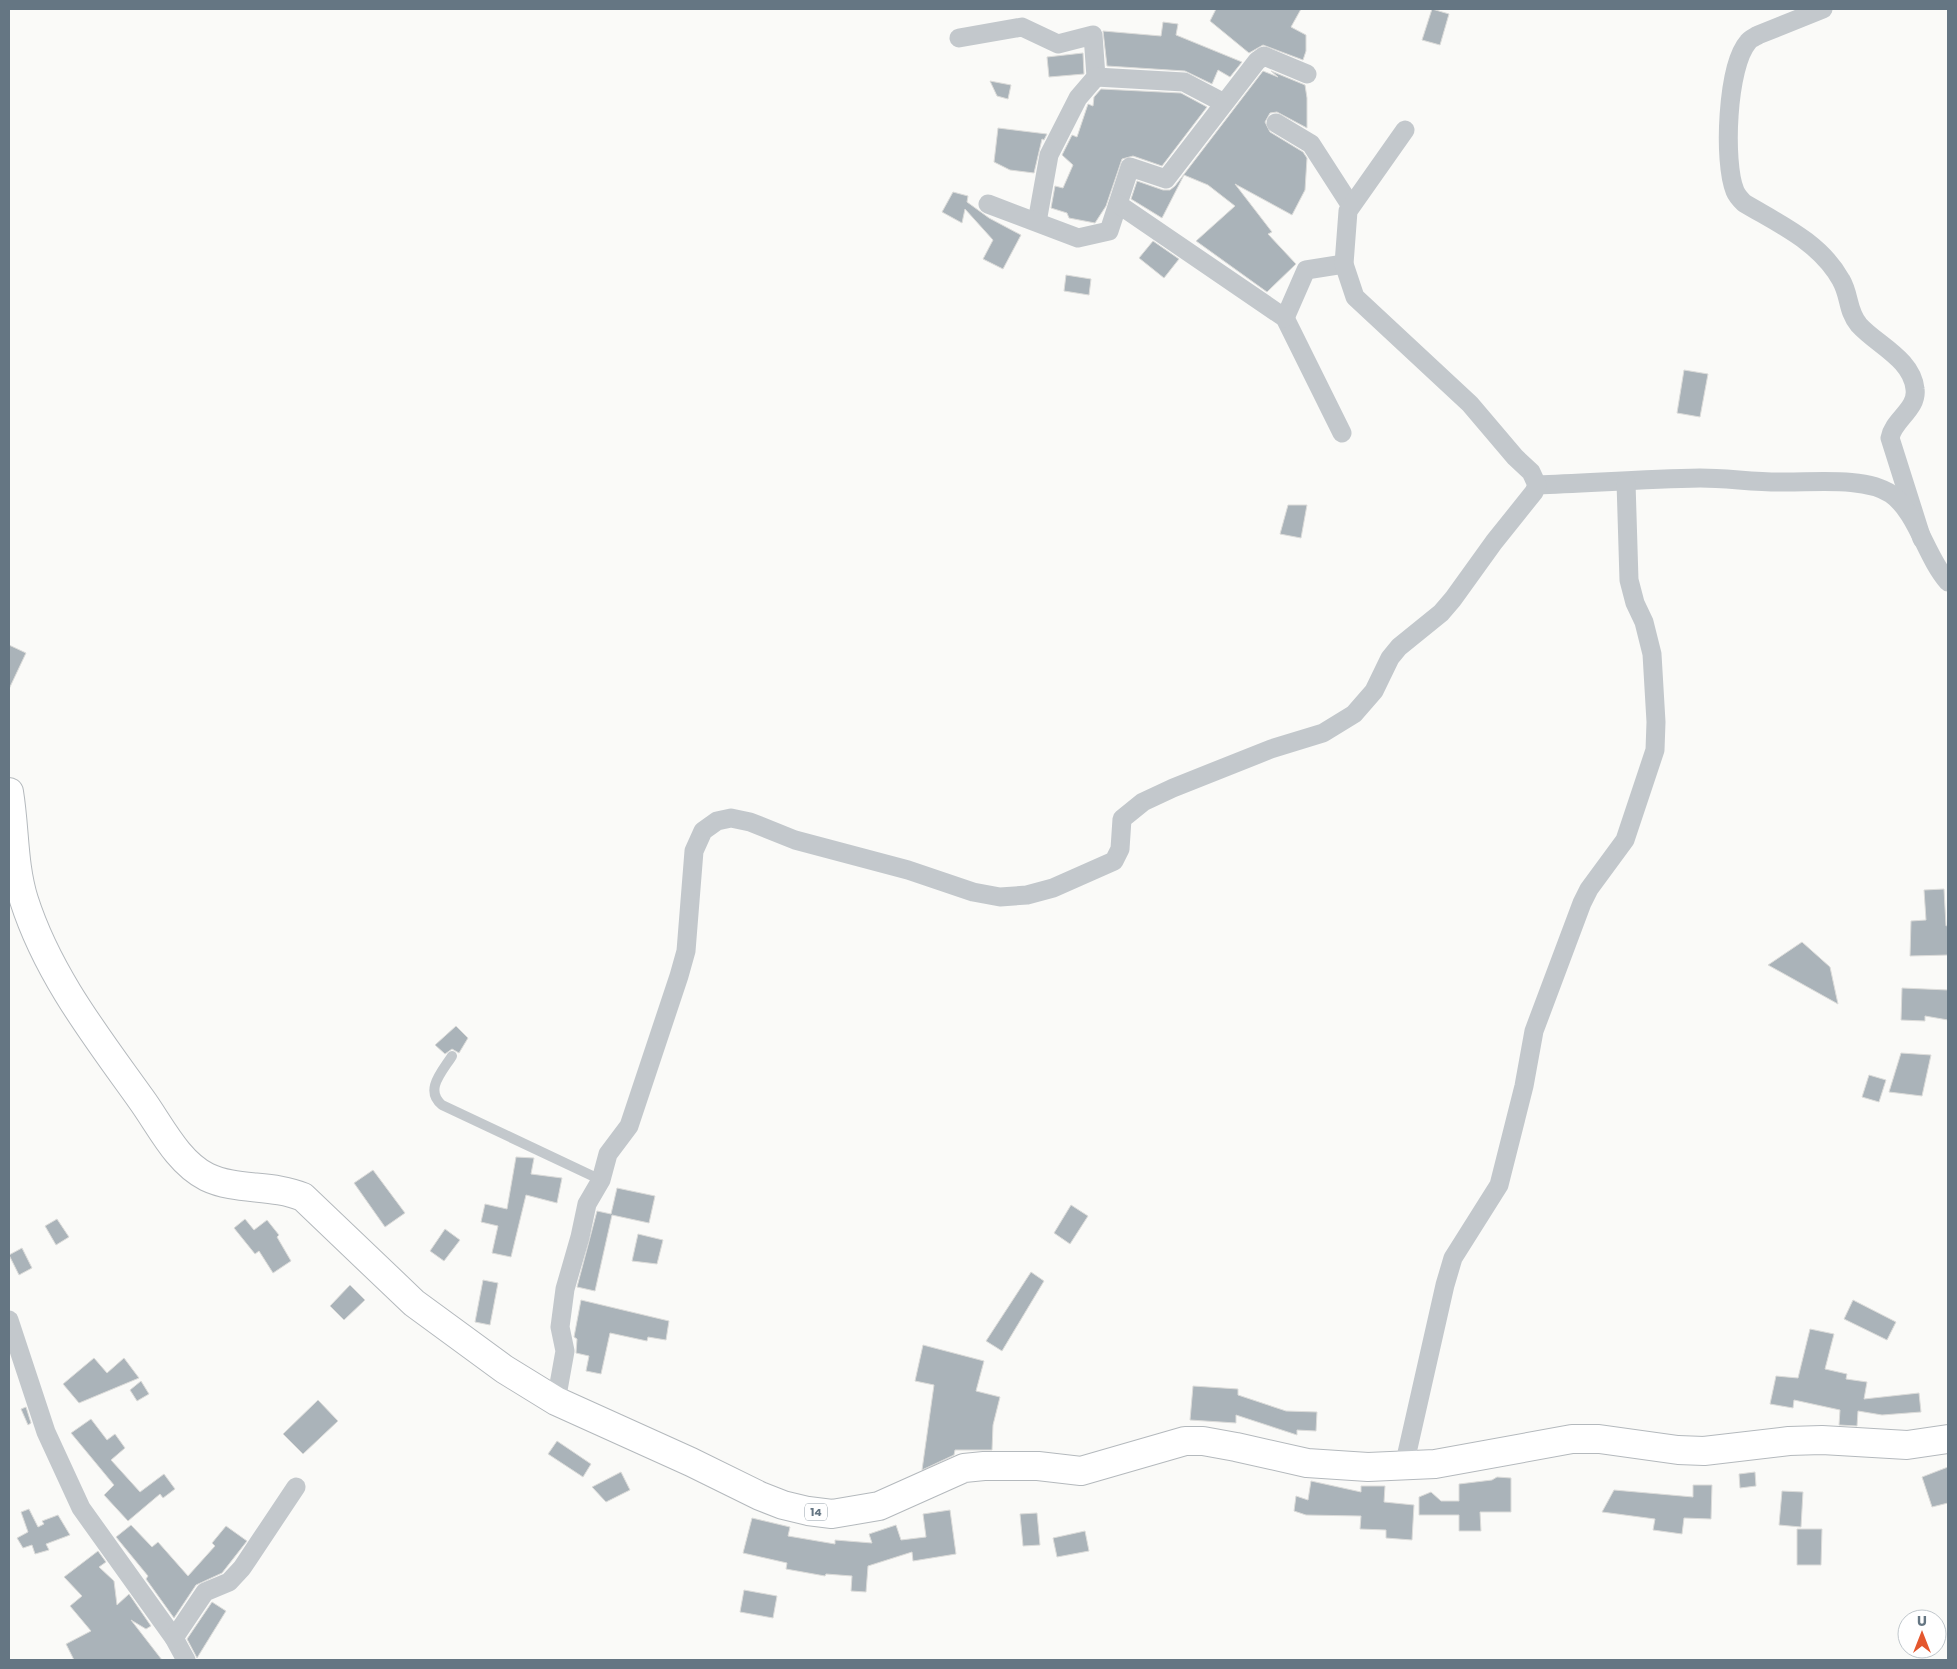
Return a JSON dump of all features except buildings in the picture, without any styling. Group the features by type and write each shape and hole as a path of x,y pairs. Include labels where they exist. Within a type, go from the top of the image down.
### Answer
{"highway":[{"name":"14","path":"9,792 20,886 41,947 53,970 93,1032 181,1155 195,1170 222,1183 279,1189 303,1197 414,1303 504,1369 556,1401 783,1505 832,1514 879,1506 964,1468 1038,1466 1081,1470 1185,1441 1203,1441 1330,1466 1404,1466 1434,1464 1572,1439 1599,1439 1678,1450 1704,1451 1789,1441 1822,1440 1907,1445 1948,1439"}],"street":[{"path":"1823,9 1758,35 1749,41 1743,51 1729,100 1729,144 1732,181 1738,196 1744,203 1808,242 1824,257 1842,281 1853,318 1898,359 1910,375 1915,389 1914,401 1894,425 1890,438 1922,538"},
{"path":"959,38 1022,27 1058,44 1094,35 1096,77 1078,98 1049,155 1037,222"},
{"path":"988,204 1078,238 1109,232 1130,167 1166,179 1224,103 1264,56 1307,74"},
{"path":"1096,77 1184,82 1224,103"},
{"path":"1276,123 1311,144 1351,206"},
{"path":"1405,130 1348,210 1344,264 1355,297 1470,404 1515,457 1531,472 1537,485"},
{"path":"1118,204 1286,318 1342,433"},
{"path":"1286,318 1306,270 1344,264"},
{"path":"1537,485 1738,479 1871,486 1890,493 1902,503 1936,566 1948,582"},
{"path":"1404,1466 1445,1285 1453,1258 1500,1186 1524,1086 1534,1031 1548,990 1585,896 1625,840 1655,750 1656,722 1652,654 1644,622 1635,603 1629,580 1626,482"},
{"path":"556,1401 559,1393 565,1351 560,1327 564,1289 580,1237 587,1204 601,1180 608,1154 629,1126 679,976 686,951 692,862 699,838 708,827 717,821 731,818 750,822 805,843 908,870 972,892 1000,897 1035,893 1097,870 1115,859 1120,848 1122,819 1143,802 1271,749 1323,733 1354,714 1374,691 1390,658 1399,647 1441,613 1453,599 1537,485"},
{"path":"9,1320 46,1432 81,1508 174,1638 186,1660"},
{"path":"174,1638 205,1592 229,1582 242,1568 296,1487"}],"lane":[{"path":"452,1056 434,1083 434,1095 437,1101 601,1180"}]}
